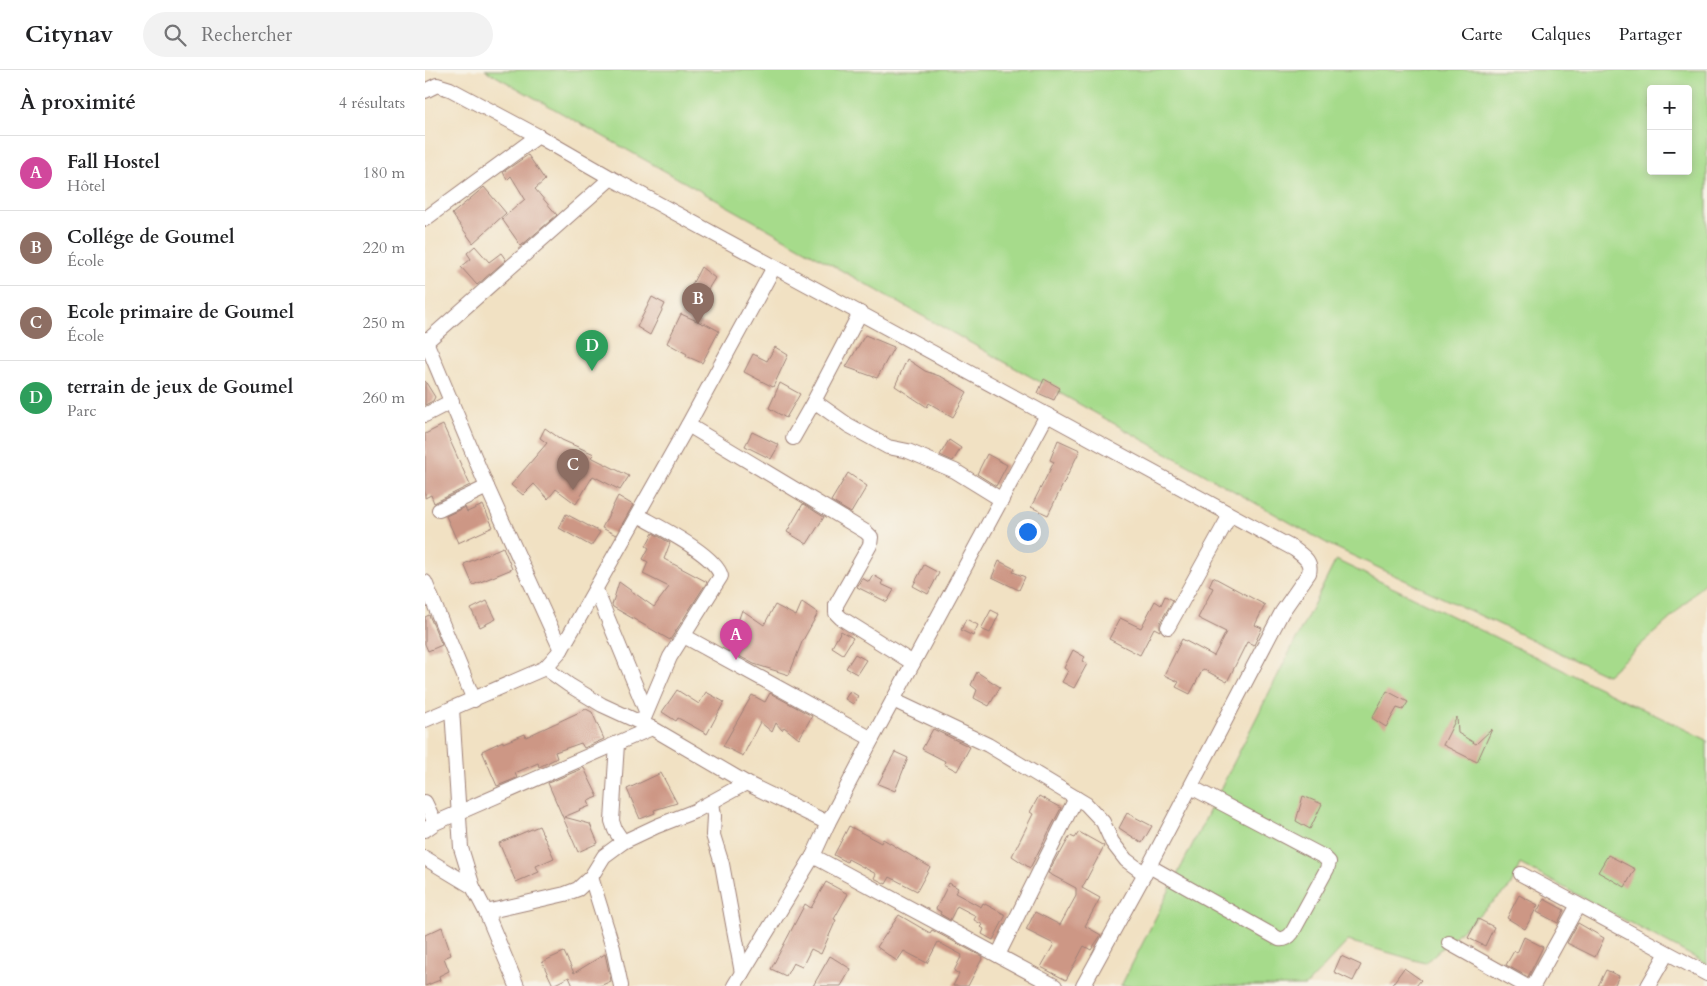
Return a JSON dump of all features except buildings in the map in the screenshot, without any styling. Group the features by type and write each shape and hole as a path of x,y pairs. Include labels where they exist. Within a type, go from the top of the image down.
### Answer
{"street":[{"path":"425,91 437,85 450,89 1294,549 1305,558 1311,567 1309,573 1282,612 1191,788 1083,986"},
{"path":"425,219 538,136"},
{"path":"561,650 487,487 426,340 611,178"},
{"path":"425,720 452,710 545,668 561,650 688,425 774,266"},
{"path":"793,438 814,402 860,313"},
{"path":"425,415 452,401"},
{"path":"814,402 848,425 888,447 908,451 955,471 1002,500"},
{"path":"734,986 813,856 828,823 893,700 1047,416"},
{"path":"688,425 866,532 871,538 870,545 840,597 836,605 836,613 913,663"},
{"path":"439,510 487,487"},
{"path":"425,802 430,827 617,744 647,721 670,657 721,576 719,570 685,542 638,515"},
{"path":"1168,627 1229,515"},
{"path":"425,582 429,606 474,700"},
{"path":"595,590 647,721"},
{"path":"684,636 873,738"},
{"path":"545,668 569,686 602,705 647,721 746,783 828,823"},
{"path":"893,700 988,745 1086,804 1103,822 1112,842 1126,860 1283,940 1292,932 1323,877 1329,864 1328,860 1191,788"},
{"path":"452,710 461,848 473,887 486,912 517,986"},
{"path":"617,744 612,816 615,830 623,842"},
{"path":"486,912 565,894 578,889 591,877 604,856 623,842 695,811 746,783"},
{"path":"998,955 1076,798"},
{"path":"712,802 714,816 713,836 722,864 742,973"},
{"path":"813,856 1055,986"},
{"path":"425,858 473,887"},
{"path":"1521,874 1707,974"},
{"path":"591,877 613,948 621,986"},
{"path":"1533,986 1578,905"},
{"path":"1449,943 1526,986"},
{"path":"1648,986 1667,953"}],"green space":[{"path":"485,70 1707,70 1707,580 1673,616 1607,675 1330,545"},
{"path":"1336,560 1707,740 1707,964 1520,864 1510,887 1425,963 1348,941 1306,986 1121,986"}],"place":[{"name":"Collége de Goumel","path":"698,324"},
{"name":"terrain de jeux de Goumel","path":"592,371"},
{"name":"Ecole primaire de Goumel","path":"573,490"},
{"name":"Fall Hostel","path":"736,660"}]}
